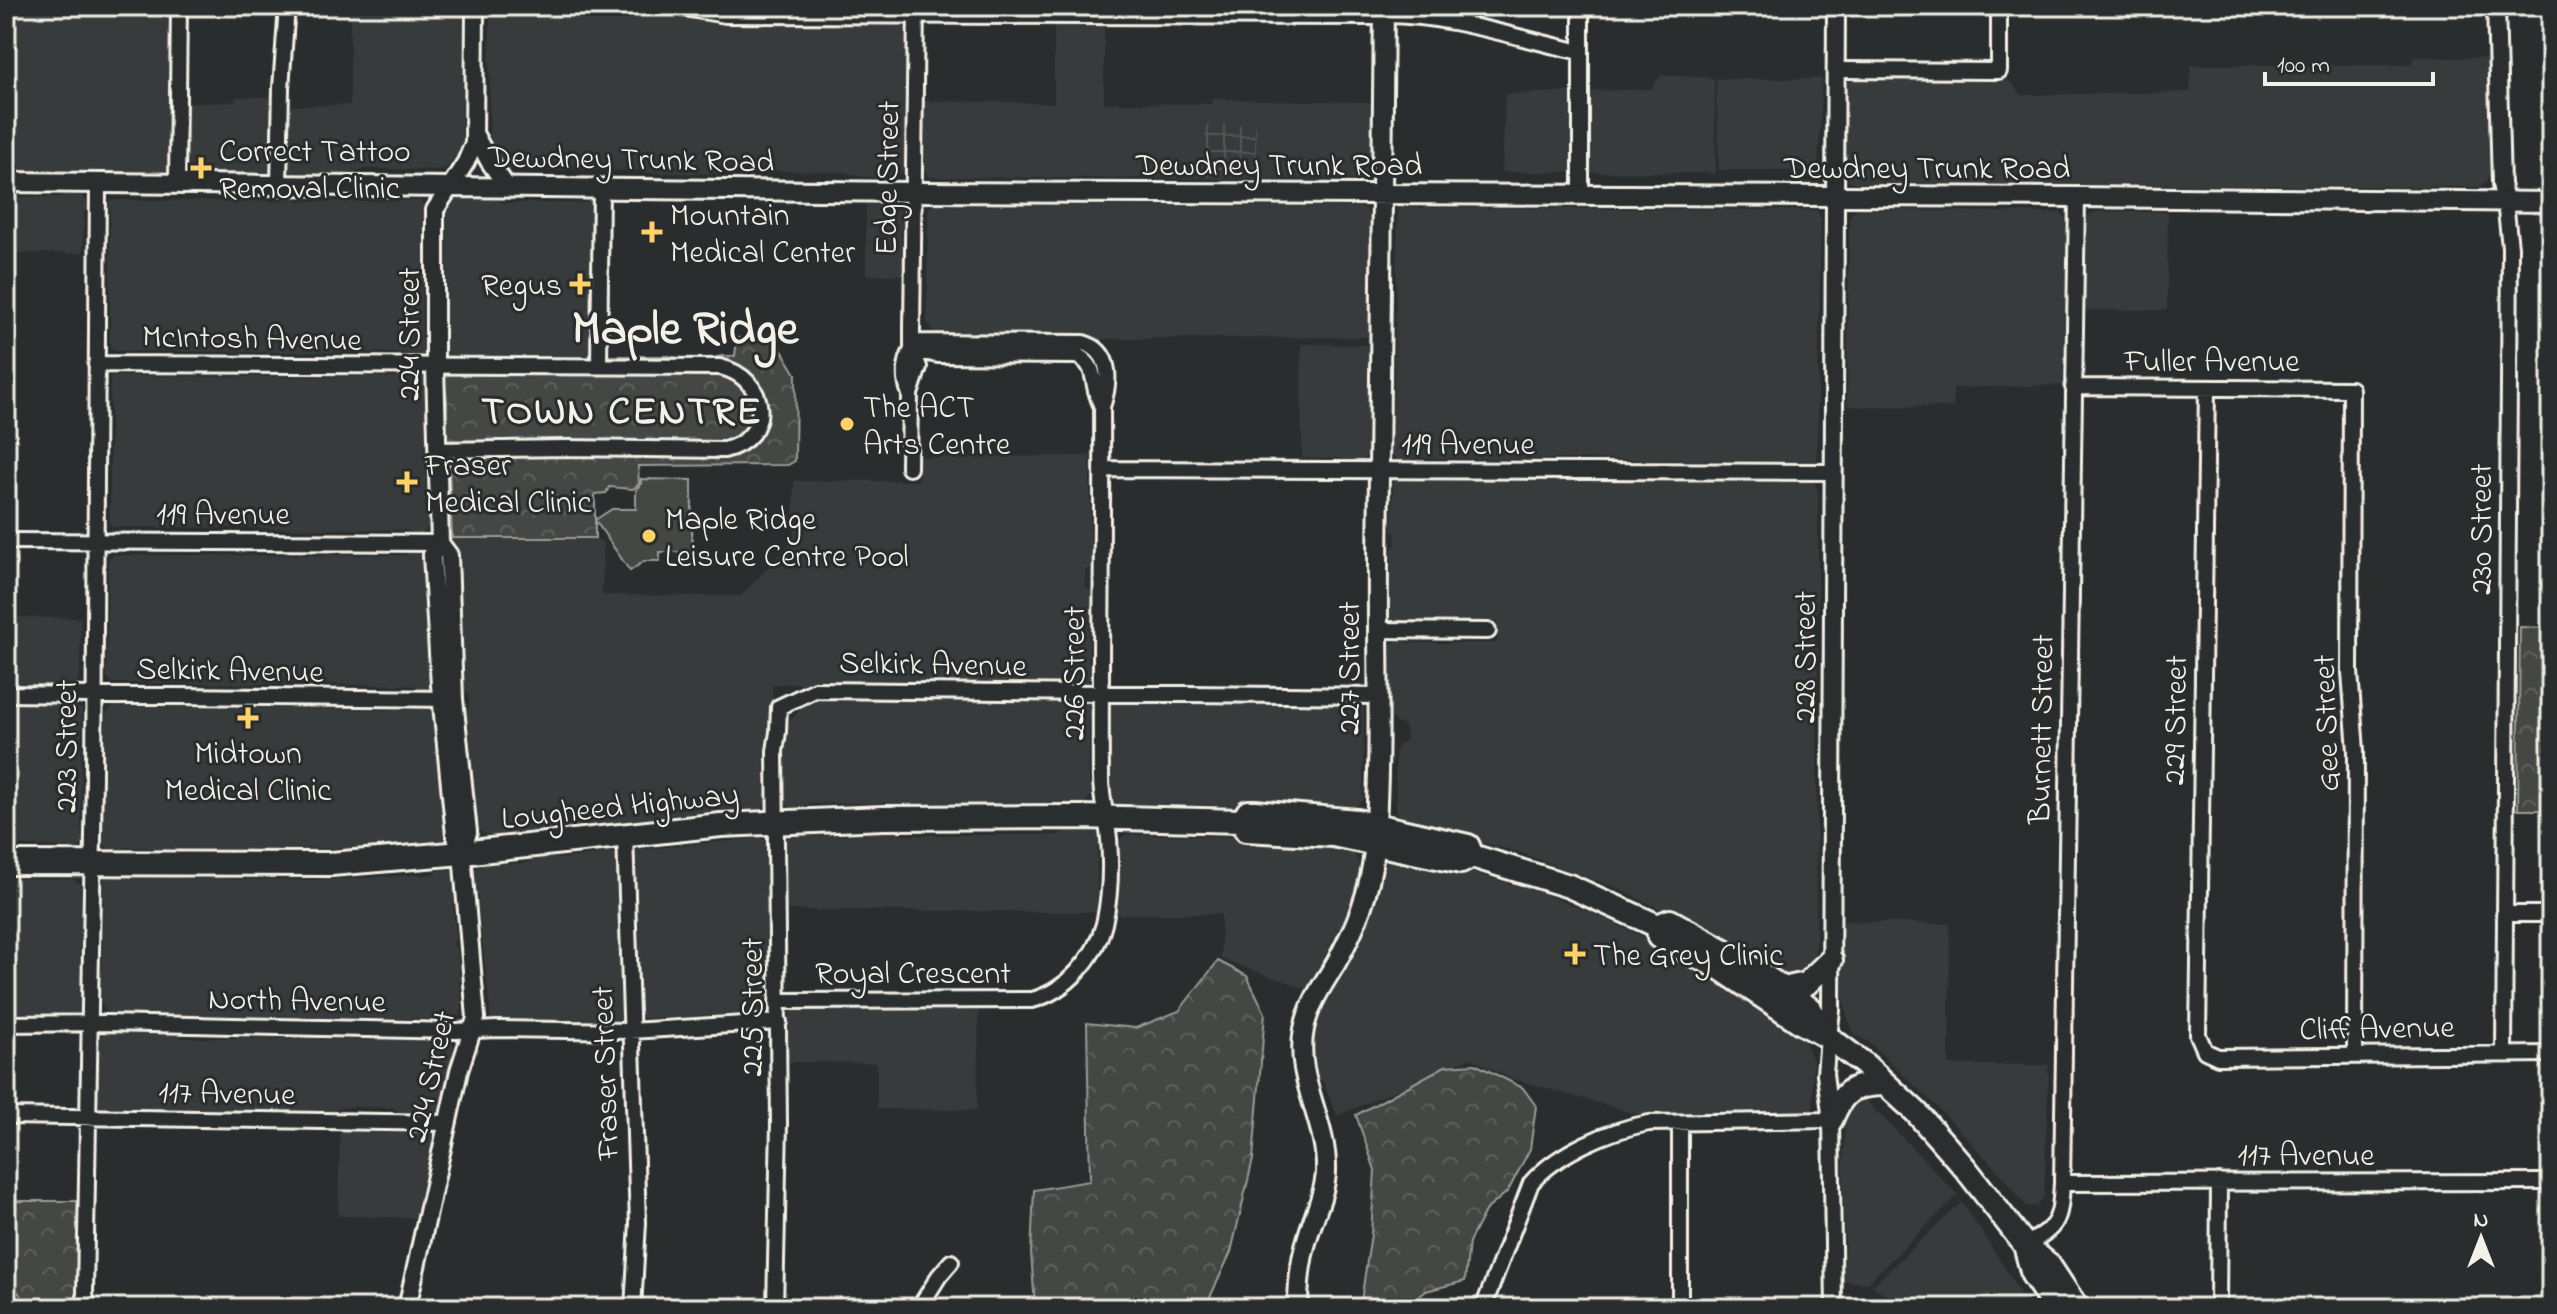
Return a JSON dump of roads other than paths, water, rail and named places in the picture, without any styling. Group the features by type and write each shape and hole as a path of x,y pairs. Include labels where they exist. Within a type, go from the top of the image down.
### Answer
{"main road":[{"path":"684,6 726,13 916,9 1384,10"},
{"name":"227 Street","path":"1298,1308 1298,1279 1326,1176 1321,1128 1305,1079 1304,1029 1314,999 1362,910 1371,878 1375,834 1384,10"},
{"name":"Dewdney Trunk Road","path":"6,182 914,192 2551,202"},
{"name":"Lougheed Highway","path":"6,863 331,864 721,825 883,818 1242,821 1248,812 1334,818 1375,834 1468,846 1472,856 1569,886 1658,926 1670,921 1784,989 1810,1009 1828,1037"},
{"name":"Lougheed Highway","path":"1658,926 1659,937 1711,963 1828,1037 1863,1063 1916,1112 1966,1169 2025,1245 2048,1264 2077,1308"},
{"path":"1784,989 1806,984 1831,960"},
{"path":"1831,1120 1838,1102 1850,1089 1884,1084"},
{"name":"Lougheed Highway","path":"2025,1245 2033,1275 2055,1308"}],"street":[{"path":"177,184 179,6"},
{"path":"279,185 287,6"},
{"name":"224 Street","path":"407,1308 459,1071 476,1012 462,853 455,835 448,699 432,555 440,543 435,210 471,154 475,135 475,6"},
{"path":"1581,6 1581,195"},
{"name":"228 Street","path":"1834,1308 1831,1120 1825,1074 1831,1010 1836,6"},
{"path":"1837,70 1999,71 1999,6"},
{"name":"230 Street","path":"2496,6 2501,184 2509,220 2510,291 2504,1053"},
{"name":"Edge Street","path":"909,468 910,394 906,387 907,359 913,346 916,9"},
{"path":"1384,10 1455,22 1581,52"},
{"name":"224 Street","path":"475,135 507,187"},
{"name":"223 Street","path":"88,1308 85,1294 98,183"},
{"path":"599,366 601,189"},
{"name":"Burnett Street","path":"2025,1245 2055,1224 2061,1204 2077,197"},
{"name":"226 Street","path":"913,346 1083,343 1096,349 1107,367 1108,385 1102,407 1101,693 1101,796 1109,839 1106,912 1102,931 1084,964 1049,994"},
{"path":"913,346 938,355 1078,356 1087,361 1093,370 1095,389 1102,407"},
{"name":"McIntosh Avenue","path":"96,364 728,369 754,388 760,405 759,420 751,434 731,449 721,451 567,448 437,450"},
{"name":"Fuller Avenue","path":"2073,387 2351,389"},
{"name":"229 Street","path":"2205,1051 2198,1035 2207,388"},
{"name":"Gee Street","path":"2351,389 2350,672 2356,751 2355,1055"},
{"name":"119 Avenue","path":"1103,469 1833,472"},
{"name":"119 Avenue","path":"6,541 440,543"},
{"path":"1377,630 1488,631"},
{"name":"Selkirk Avenue","path":"779,707 815,690 1378,696"},
{"name":"Selkirk Avenue","path":"6,694 448,699"},
{"name":"225 Street","path":"775,1308 779,1022 775,751 779,707"},
{"name":"Fraser Street","path":"625,836 638,1223 633,1308"},
{"path":"2504,914 2551,914"},
{"name":"Royal Crescent","path":"777,1001 1026,1001 1049,994"},
{"name":"North Avenue","path":"6,1024 630,1031 779,1022"},
{"name":"Cliff Avenue","path":"2205,1051 2218,1057 2551,1054"},
{"name":"117 Avenue","path":"6,1116 447,1123"},
{"path":"1483,1308 1531,1183 1558,1158 1635,1125 1831,1120"},
{"path":"1680,1123 1680,1308"},
{"path":"2218,1308 2219,1182"},
{"name":"117 Avenue","path":"2062,1183 2551,1182"},
{"path":"919,1308 951,1262"}],"place":[{"name":"Correct Tattoo Removal Clinic","path":"201,168"},
{"name":"Mountain Medical Center","path":"652,232"},
{"name":"Regus","path":"580,284"},
{"name":"The ACT Arts Centre","path":"847,424"},
{"name":"Fraser Medical Clinic","path":"407,482"},
{"name":"Maple Ridge Leisure Centre Pool","path":"649,536"},
{"name":"Midtown Medical Clinic","path":"248,718"},
{"name":"The Grey Clinic","path":"1575,954"}],"district":[{"name":"Maple Ridge","path":"685,326"},
{"name":"TOWN CENTRE","path":"622,409"}]}
